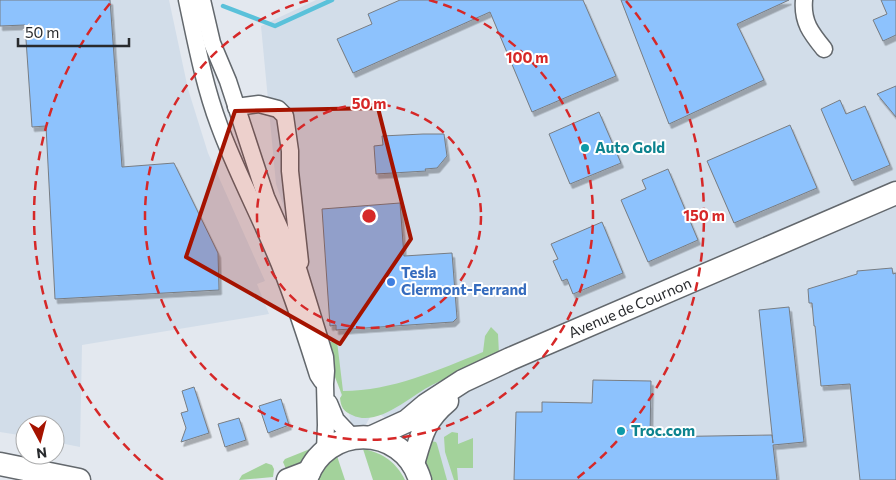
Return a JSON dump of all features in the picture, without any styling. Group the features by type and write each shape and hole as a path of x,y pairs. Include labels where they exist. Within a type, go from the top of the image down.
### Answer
{"main road":[{"name":"Avenue de Cournon","path":"325,451 341,442 362,437 407,421 426,405 463,381 494,366 896,193"},
{"name":"Avenue de Cournon","path":"417,472 422,433 435,411 466,386 896,202"},
{"path":"362,437 387,442 399,448 408,456 417,472"},
{"path":"288,480 308,476 316,460 325,451"},
{"path":"0,464 78,480"}],"street":[{"path":"187,0 218,124 276,253 318,375 336,420 362,437"},
{"path":"202,0 212,43 228,81 266,197 309,302 324,357 326,371 325,451"},
{"path":"804,0 803,10 809,30 824,49"},
{"path":"234,101 259,104 278,109 285,116 300,261 298,272"}],"highlighted area":[{"path":"378,108 411,239 340,344 186,257 235,111"}],"shaded area":[{"path":"0,0 169,0 188,89 208,153 265,281 257,284 269,314 82,345 80,447 65,444 65,415 15,415 15,434 0,432"},
{"path":"316,0 896,0 896,480 424,480 411,436 374,410 359,437 353,438 349,412 342,403 338,377 305,268 276,184 261,26"}],"green space":[{"path":"491,327 498,334 499,354 432,385 383,414 362,418 352,415 342,406 340,398 342,395 333,372 326,345 330,342 337,341 343,391 361,390 414,378 483,352 485,336"},
{"path":"452,432 458,433 458,444 473,438 473,468 457,468 458,480 454,480 445,452 444,437"},
{"path":"426,440 436,442 447,480 429,480 424,464"},
{"path":"315,447 308,459 292,470 286,469 283,462 285,459"},
{"path":"363,449 388,459 405,480 373,480"},
{"path":"337,456 345,480 317,480 324,468"},
{"path":"266,463 272,465 274,469 273,477 239,480 242,475"}],"building":[{"path":"0,0 110,0 122,167 174,163 218,253 219,290 55,299 46,126 32,127 25,25 0,26"},
{"path":"400,0 583,0 616,76 532,112 490,12 353,73 337,39 372,24 368,14"},
{"path":"621,0 789,0 737,24 764,80 669,124"},
{"path":"881,0 896,0 896,35 883,41 873,20 887,14"},
{"path":"896,86 896,117 877,94"},
{"path":"840,100 846,114 865,106 890,165 852,181 821,109"},
{"name":"Auto Gold","path":"599,112 621,163 570,184 549,134"},
{"path":"790,125 817,188 734,223 707,161"},
{"path":"444,134 447,156 437,168 425,169 426,171 376,174 374,146 383,145 382,136"},
{"path":"668,169 698,240 648,262 621,200 646,189 642,180"},
{"name":"Tesla Clermont-Ferrand","path":"400,203 404,256 452,253 457,318 453,322 336,330 336,325 330,326 322,209"},
{"path":"602,222 623,273 573,294 567,279 562,281 553,261 558,259 551,244"},
{"path":"892,268 893,274 896,273 896,480 860,480 850,384 821,386 812,303 809,303 808,289 857,274 857,271"},
{"path":"789,307 804,442 773,445 777,480 514,480 516,412 542,412 542,402 592,403 593,380 651,381 650,437 772,435 773,443 759,310"},
{"path":"194,387 209,433 181,442 186,428 181,413 188,411 182,391"},
{"path":"281,399 289,425 268,433 259,406"},
{"path":"239,418 246,440 225,447 218,424"}],"waterway":[{"path":"223,6 275,26 332,0"}],"place":[{"name":"Auto Gold","path":"585,148"},
{"name":"Tesla Clermont-Ferrand","path":"391,282"},
{"name":"Troc.com","path":"621,431"}]}
